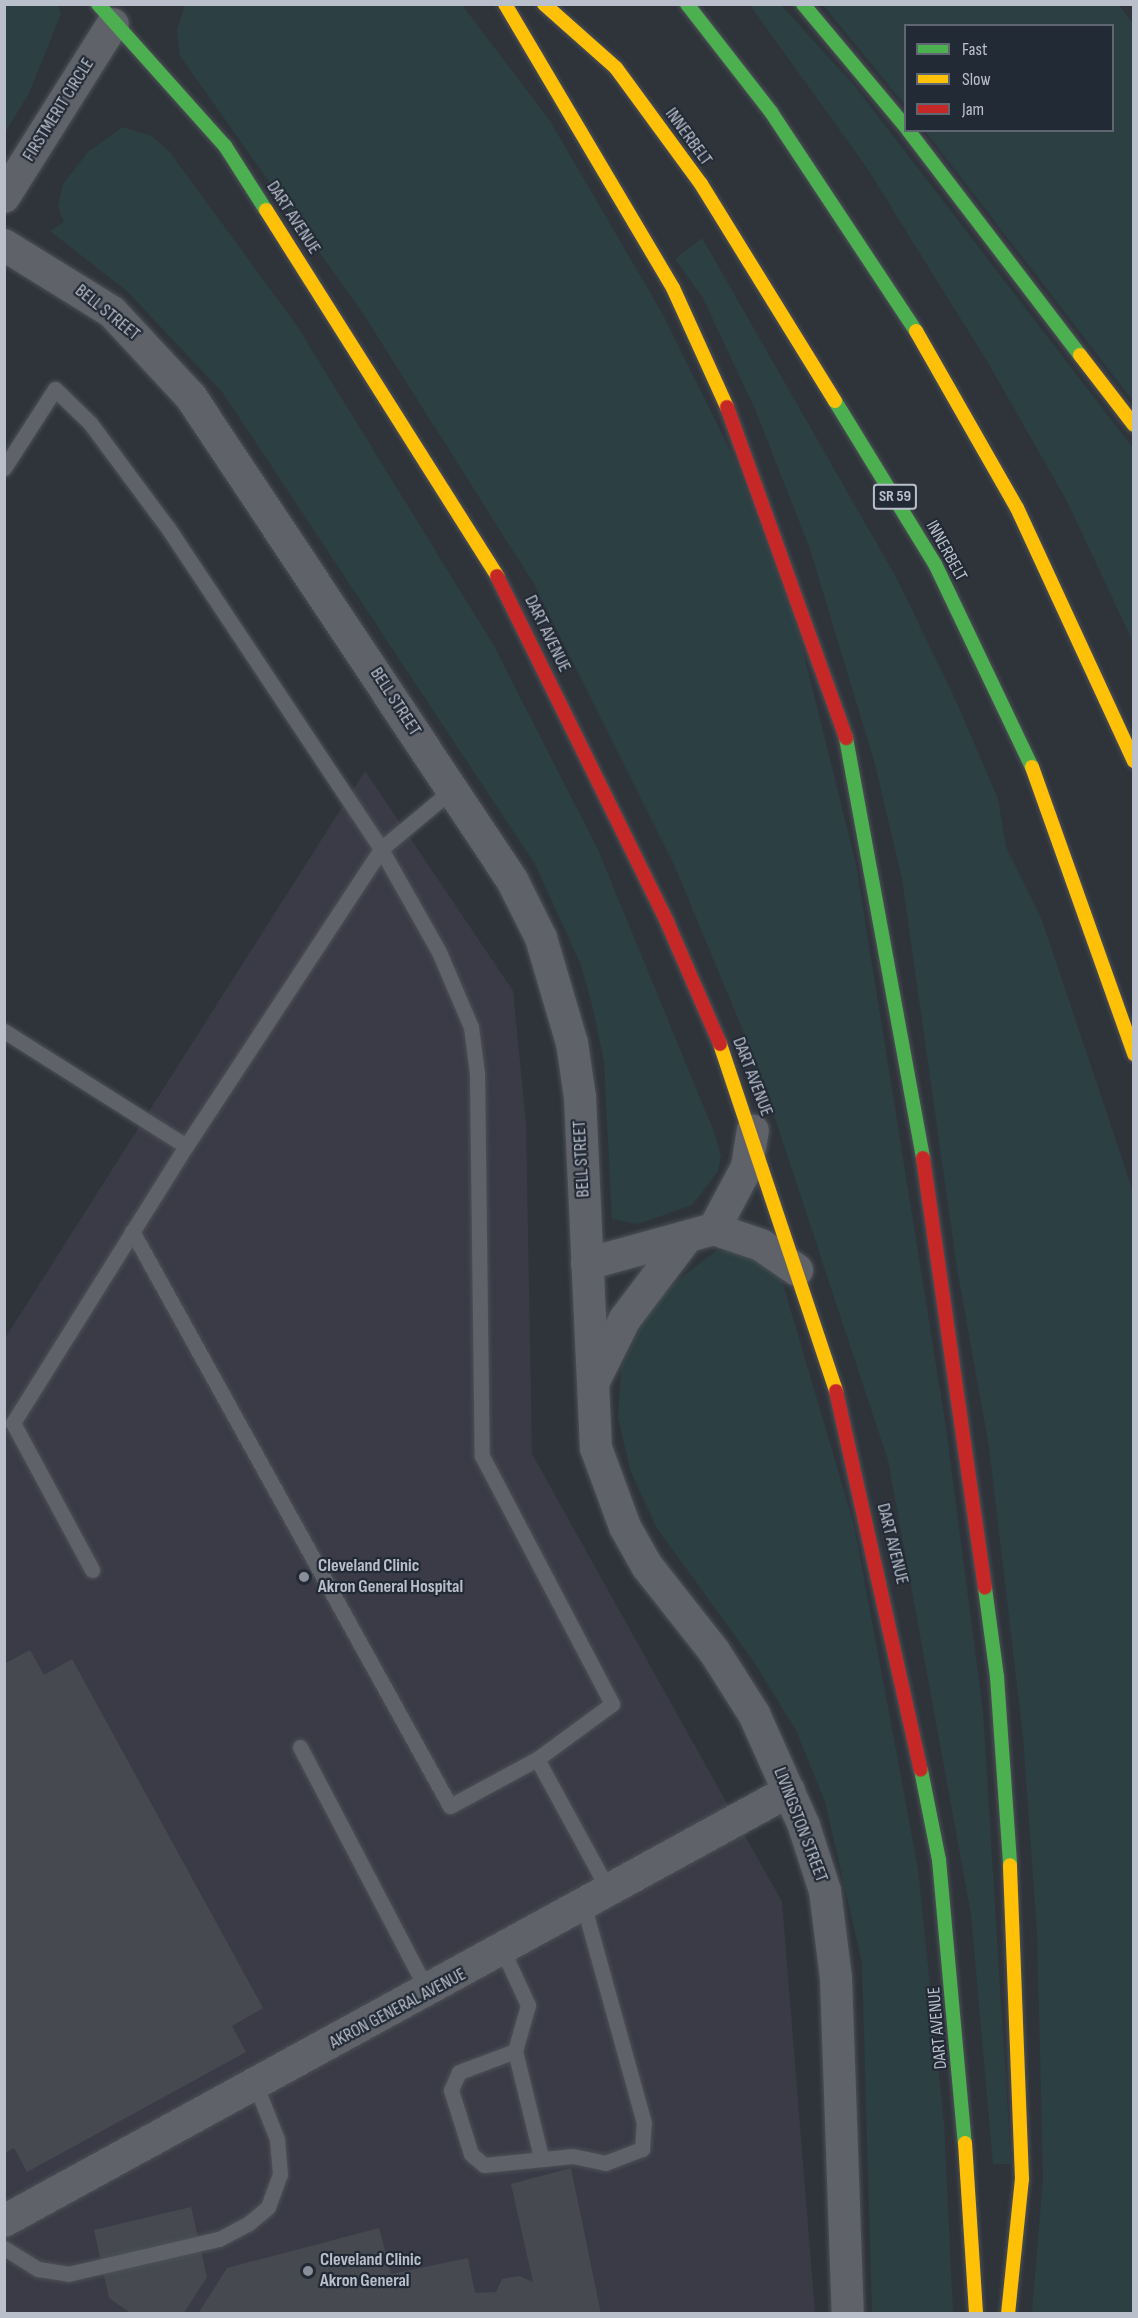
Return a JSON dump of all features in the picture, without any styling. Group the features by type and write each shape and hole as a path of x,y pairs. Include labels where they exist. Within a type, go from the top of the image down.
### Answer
{"main road":[{"path":"505,4 673,288 747,453 844,725 926,1173 997,1677 1019,2004 1022,2179 1008,2313"},
{"name":"INNERBELT","path":"544,4 616,68 700,184 935,564 1045,794 1134,1054"},
{"path":"687,4 771,112 928,351 1017,508 1134,761"},
{"path":"803,4 904,125"},
{"name":"DART AVENUE","path":"112,11 225,146 436,471 501,582 667,922 753,1130 836,1391 895,1634 939,1860 959,2050 976,2313"},
{"path":"909,132 1134,425"}],"street":[{"name":"FIRSTMERIT CIRCLE","path":"4,197 112,11"},
{"name":"BELL STREET","path":"4,245 112,312 191,397 512,880 554,970 580,1098 587,1264"},
{"path":"587,1264 684,1241 714,1229 747,1167 753,1130"},
{"path":"714,1229 761,1245 797,1270"},
{"path":"591,1386 625,1319 684,1241"},
{"name":"LIVINGSTON STREET","path":"587,1264 591,1386 596,1448 625,1527 647,1566 741,1690 789,1791 825,1891 836,1978 848,2313"},
{"name":"AKRON GENERAL AVENUE","path":"4,2221 597,1900 789,1791"}],"lane":[{"path":"4,468 56,389 90,423 168,528 381,849 439,952 471,1027 477,1073 482,1455 612,1704 537,1759 450,1806 132,1232"},
{"path":"92,1570 13,1423 186,1146 381,849 453,789"},
{"path":"4,1031 186,1146"},
{"path":"300,1747 428,1992"},
{"path":"515,2051 459,2072 451,2090 471,2154 484,2165 541,2157 605,2163 642,2149 644,2123 597,1900 537,1759"},
{"path":"503,1951 528,2005 515,2051 541,2157"},
{"path":"4,2248 38,2269 68,2274 219,2239 249,2223 268,2206 280,2174 277,2139 256,2086"}],"shaded area":[{"path":"5,4 58,5 61,14 29,93 5,133"},
{"path":"1118,4 1134,25 1133,401 926,132 1114,132 1114,24 904,24 904,104 823,5"},
{"path":"185,5 462,5 550,121 662,313 736,462 798,631 856,864 946,1428 983,1712 1011,2164 993,2164 971,1914 888,1460 757,1064 675,867 534,584 364,315 180,56 177,31"},
{"path":"750,5 781,5 854,85 1133,448 1133,642 1068,503 987,361 867,168"},
{"path":"123,127 151,136 169,151 297,326 494,646 598,850 714,1132 721,1156 718,1171 692,1205 638,1224 612,1219 604,1061 592,1005 581,965 535,864 223,393 127,291 50,231 64,222 58,207 63,184 88,152"},
{"path":"702,238 897,579 956,701 998,799 1006,847 1042,920 1133,1192 1133,2313 1032,2313 1043,2178 1037,1932 1023,1736 989,1447 957,1268 902,879 875,764 810,549 755,409 702,296 675,259"},
{"name":"Cleveland Clinic Akron General Hospital","path":"365,771 513,991 526,1123 532,1454 782,1902 815,2313 5,2313 4,1340"},
{"path":"739,1250 762,1257 782,1281 854,1525 918,1869 944,2123 953,2313 872,2313 862,1962 825,1802 796,1730 752,1659 657,1528 631,1472 618,1418 621,1368 656,1297 716,1251"}],"building":[{"path":"30,1650 44,1675 72,1659 263,2008 232,2026 246,2052 27,2172 14,2148 4,2154 4,1664"},
{"path":"571,2168 601,2314 198,2314 227,2268 379,2228 391,2274 468,2258 475,2293 496,2292 502,2279 519,2276 533,2282 511,2184"},
{"path":"191,2207 207,2277 183,2314 132,2314 109,2298 94,2230"}],"traffic: fast":[{"path":"98,4 225,146 266,210"},
{"path":"687,4 771,112 916,331"},
{"path":"803,4 904,125"},
{"path":"910,132 1080,355"},
{"path":"835,401 935,564 1032,767"},
{"path":"846,738 923,1158"},
{"path":"985,1588 997,1677 1010,1865"},
{"path":"921,1770 939,1860 965,2143"}],"traffic: slow":[{"path":"505,4 673,288 727,407"},
{"path":"544,4 616,68 701,184 835,401"},
{"path":"266,210 497,576"},
{"path":"916,331 1017,508 1134,761"},
{"path":"1080,355 1134,425"},
{"path":"1032,767 1134,1054"},
{"path":"720,1044 836,1391"},
{"path":"1008,2314 1022,2179 1010,1865"},
{"path":"965,2143 976,2314"}],"traffic: jam":[{"path":"727,407 846,738"},
{"path":"497,576 667,922 720,1044"},
{"path":"923,1158 985,1588"},
{"path":"836,1391 921,1770"}],"place":[{"name":"Cleveland Clinic Akron General Hospital","path":"304,1577"},
{"name":"Cleveland Clinic Akron General","path":"308,2271"}]}
